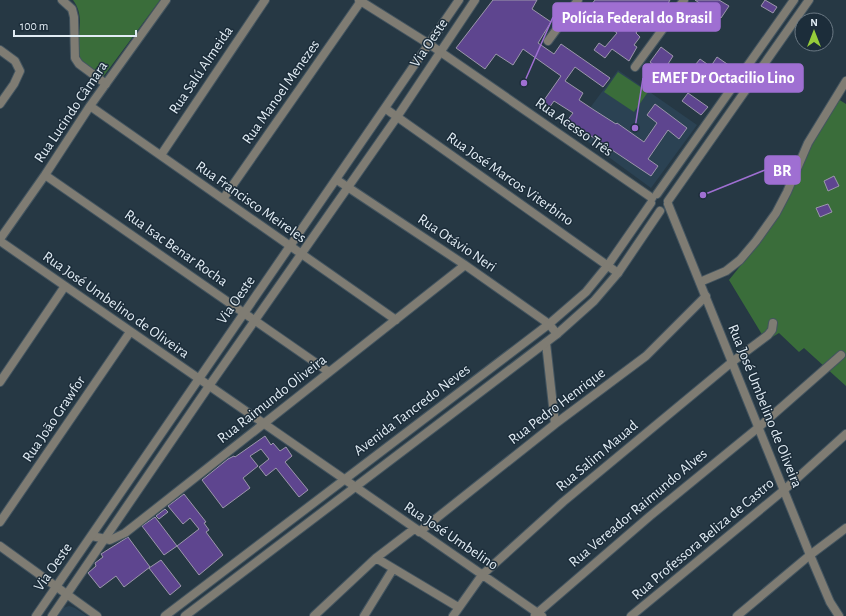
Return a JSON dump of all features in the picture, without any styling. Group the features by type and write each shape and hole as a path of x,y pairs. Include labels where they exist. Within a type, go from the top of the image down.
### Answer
{"street":[{"path":"62,0 72,9 74,17 75,58 79,64 106,84"},
{"name":"Rua Lucindo Câmara","path":"0,240 45,176 90,106 166,0"},
{"name":"Rua Salú Almeida","path":"161,155 265,0"},
{"name":"Via Oeste","path":"36,616 244,312 386,109 459,0"},
{"name":"Via Oeste","path":"52,616 209,386 397,117 475,0"},
{"path":"548,41 578,0"},
{"path":"636,67 684,0"},
{"name":"Avenida Tancredo Neves","path":"165,616 549,324 586,292 608,265 653,198 689,150 794,0"},
{"path":"674,220 661,210 655,210 653,198 663,195 668,202 809,0"},
{"name":"Rua Acesso Três","path":"360,1 429,44 653,198"},
{"name":"Rua Manoel Menezes","path":"224,199 360,1"},
{"path":"0,50 15,61 20,67 20,71 14,84 0,104"},
{"path":"700,282 726,271 740,260 776,214 808,143 846,80"},
{"name":"Rua Francisco Meireles","path":"90,106 396,320"},
{"name":"Rua José Marcos Viterbino","path":"386,109 618,272"},
{"path":"689,150 699,156"},
{"name":"Rua Isac Benar Rocha","path":"45,176 329,372"},
{"name":"Rua Otávio Neri","path":"337,180 465,265 549,324 558,334"},
{"name":"Avenida Tancredo Neves","path":"185,616 558,334 594,301 618,272 668,202"},
{"name":"Rua José Umbelino de Oliveira","path":"668,202 810,555 830,602 839,616"},
{"name":"Rua José Umbelino de Oliveira","path":"0,240 130,332 199,378 262,424"},
{"name":"Rua Raimundo Oliveira","path":"104,540 116,539 125,533 465,265"},
{"path":"0,382 65,286"},
{"name":"Rua Pedro Henrique","path":"314,616 376,558 416,530 646,356 706,296"},
{"name":"Rua Salim Mauad","path":"453,616 482,574 563,502 732,362 768,335 772,330 773,323"},
{"name":"Rua João Grawfor","path":"0,522 130,332"},
{"path":"546,343 555,424"},
{"path":"759,427 841,355"},
{"name":"Rua José Umbelino","path":"262,424 355,486 416,530 482,574 538,615"},
{"name":"Rua Vereador Raimundo Alves","path":"538,615 650,516 759,427"},
{"name":"Rua Professora Beliza de Castro","path":"631,616 784,490 846,434"},
{"path":"737,616 810,555 846,528"},
{"path":"92,536 104,540"},
{"path":"0,546 97,616"},
{"path":"376,558 458,607"},
{"path":"364,616 393,569"}],"shaded area":[{"path":"618,70 697,125 651,188 573,131"},
{"path":"69,606 87,616 58,616 63,608"}],"green space":[{"path":"73,0 160,0 103,77 85,65 78,54 80,16 78,8"},
{"path":"618,72 648,92 634,112 604,92"},
{"path":"838,99 846,104 846,386 804,348 799,352 779,333 766,341 729,280 762,239 785,199 808,147"}],"building":[{"path":"493,0 537,0 532,9 551,22 538,43 554,54 561,44 610,78 603,87 575,67 565,81 583,93 579,100 594,110 616,124 617,123 644,142 657,123 647,115 655,104 687,128 679,139 668,130 648,159 658,166 651,176 576,126 575,128 566,122 573,113 554,101 549,108 542,103 561,76 523,49 513,65 496,54 485,69 456,48"},
{"path":"595,0 670,0 661,15 655,11 650,20 645,17 636,33 640,37 634,45 637,47 629,61 612,49 605,58 594,50 599,43 605,47 617,33 587,10"},
{"path":"695,0 719,0 729,6 721,18"},
{"path":"765,0 777,7 773,13 761,6"},
{"path":"661,47 673,56 663,72 650,62"},
{"path":"717,57 730,66 723,75 711,66"},
{"path":"700,59 707,64 699,76 691,70"},
{"path":"688,93 708,107 701,115 682,101"},
{"path":"834,176 839,186 828,191 824,181"},
{"path":"828,204 832,212 820,217 816,208"},
{"path":"265,436 271,445 273,443 280,451 286,447 292,456 285,462 308,490 299,497 276,468 266,476 259,467 269,459 261,449 250,456 258,466 243,478 250,488 223,508 202,480 228,459 234,456 235,457"},
{"path":"184,494 206,522 204,523 209,530 206,532 223,555 199,575 177,546 199,529 190,518 183,524 168,506"},
{"path":"165,509 168,512 159,519 156,516"},
{"path":"155,517 177,546 164,555 142,526"},
{"path":"128,537 150,567 124,587 116,576 100,588 88,573 96,566 95,563 103,557 101,554"},
{"path":"161,560 181,586 170,595 149,568"}],"place":[{"name":"Polícia Federal do Brasil","path":"524,83"},
{"name":"EMEF Dr Octacilio Lino","path":"635,128"},
{"name":"BR","path":"703,195"}]}
